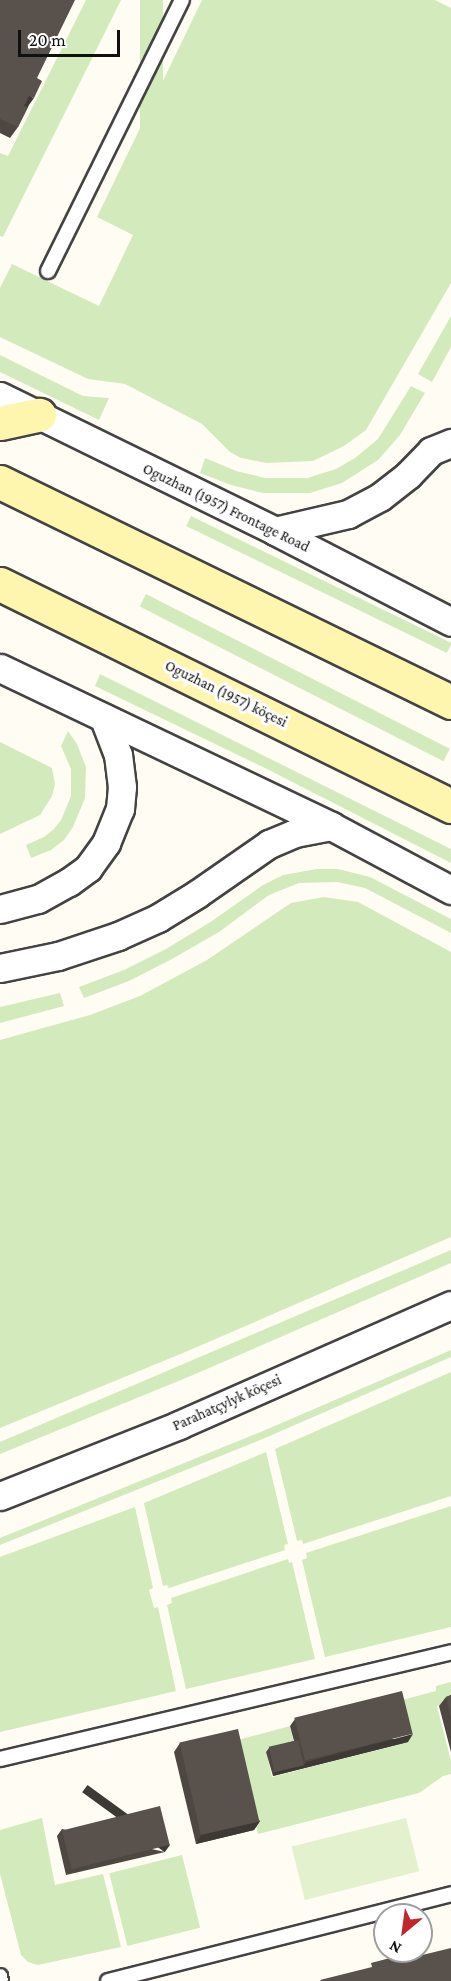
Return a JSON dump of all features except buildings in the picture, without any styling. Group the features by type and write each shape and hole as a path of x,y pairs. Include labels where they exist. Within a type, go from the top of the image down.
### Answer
{"main road":[{"path":"0,423 39,415"},
{"path":"0,482 451,702"},
{"name":"Oguzhan (1957) köçesi","path":"0,584 451,806"}],"street":[{"name":"Oguzhan (1957) Frontage Road","path":"0,396 275,531 451,622"},
{"path":"275,531 348,514 380,497 408,475 431,450 451,443"},
{"path":"0,668 331,826 451,890"},
{"path":"0,909 38,899 69,882 88,868 106,843 120,809 122,787 118,755 104,718"},
{"path":"0,968 58,957 118,936 187,900 269,844 296,833 331,826"},
{"name":"Parahatçylyk köçesi","path":"0,1496 179,1425 451,1305"}],"lane":[{"path":"48,271 182,0"},
{"path":"0,1759 451,1652"},
{"path":"108,1981 451,1894"},
{"path":"0,1976 1,1981"}],"green space":[{"path":"86,0 121,0 3,237 0,236 0,153 8,156"},
{"path":"140,0 163,0 163,274 140,274"},
{"path":"202,0 435,0 451,8 451,283 366,430 344,446 313,461 266,463 241,458 230,452 202,424 125,384 88,379 0,337 0,288 12,264 99,306 133,235 97,217"},
{"path":"451,316 451,347 432,382 418,374"},
{"path":"0,355 83,396 109,398 99,420 0,372"},
{"path":"411,386 425,393 400,435 378,460 342,483 310,493 263,493 231,485 200,473 205,458 236,471 265,478 307,478 336,469 355,458 378,439"},
{"path":"191,516 451,643 447,653 186,526"},
{"path":"146,594 450,749 443,761 140,606"},
{"path":"100,674 451,849 451,863 263,767 95,686"},
{"path":"68,731 77,744 86,767 85,798 73,827 64,840 51,850 31,858 26,845 44,837 54,829 61,820 71,796 71,769 61,746"},
{"path":"0,742 52,768 55,784 52,796 40,815 0,834"},
{"path":"317,869 338,869 370,877 451,919 451,933 365,888 337,882 299,883 269,895 219,932 172,959 129,981 84,998 79,987 124,970 166,949 212,921 263,885 283,875"},
{"path":"324,897 358,902 451,952 451,1237 183,1353 0,1428 0,1040 90,1015 140,996 207,960 291,903"},
{"path":"60,993 64,1006 0,1023 0,1007"},
{"path":"451,1250 451,1263 193,1375 0,1454 0,1442"},
{"path":"451,1350 451,1357 265,1438 0,1545 0,1538 263,1431"},
{"path":"451,1372 451,1496 303,1544 302,1540 297,1541 275,1449"},
{"path":"266,1452 288,1544 284,1545 285,1550 169,1588 167,1585 163,1586 144,1503"},
{"path":"451,1506 451,1627 325,1657 302,1560 307,1558 306,1553"},
{"path":"135,1507 153,1588 149,1590 154,1608 158,1607 176,1691 0,1732 0,1557"},
{"path":"288,1559 289,1563 292,1562 315,1659 186,1689 167,1605 172,1603 171,1598"},
{"path":"451,1682 451,1702 437,1706 451,1761 451,1774 443,1776 419,1793 258,1834 234,1741 290,1726 294,1744 266,1751 272,1777 408,1742 398,1701 436,1691 436,1686"},
{"path":"42,1818 55,1885 103,1874 121,1947 38,1965 28,1962 21,1955 0,1874 0,1830"},
{"path":"406,1818 419,1871 305,1900 292,1847"},
{"path":"182,1855 200,1928 127,1946 109,1873"}]}
